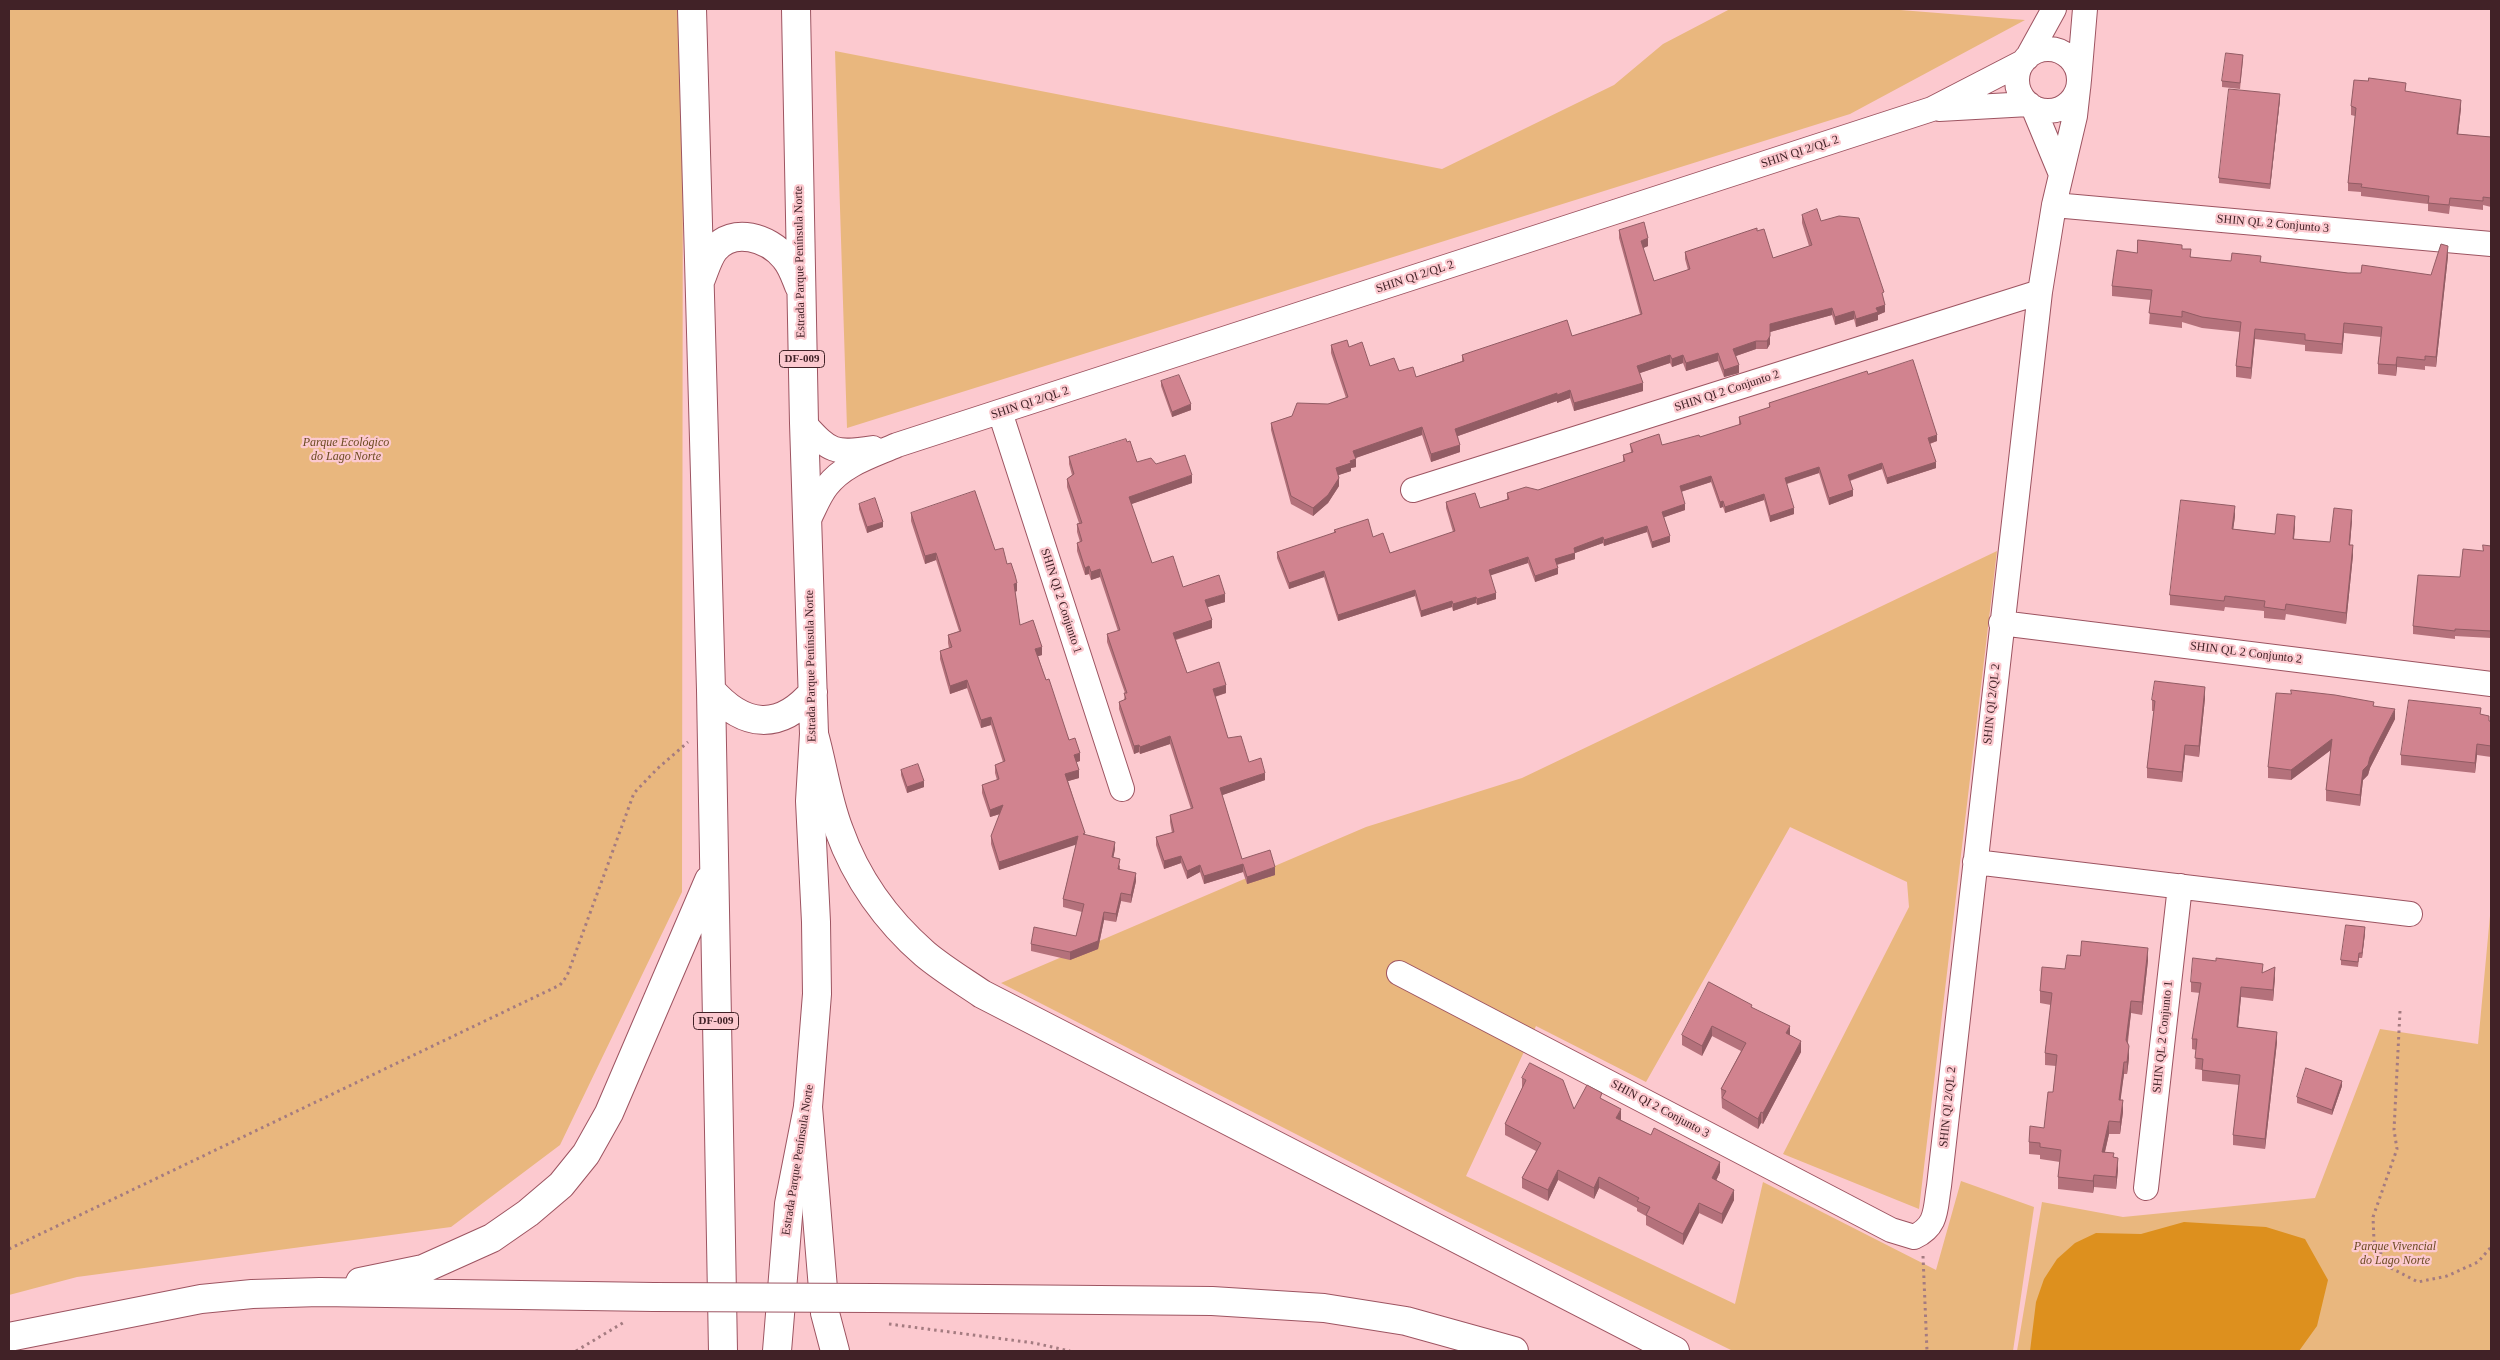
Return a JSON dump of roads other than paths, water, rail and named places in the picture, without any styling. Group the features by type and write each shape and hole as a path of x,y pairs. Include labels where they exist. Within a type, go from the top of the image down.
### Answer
{"main road":[{"name":"DF-009","path":"692,9 711,690 713,871 724,1351"},
{"name":"Estrada Parque Península Norte","path":"777,1351 790,1204 808,1106 817,994 816,922 810,801 814,734 804,423 796,9"},
{"path":"700,283 715,249 731,239 751,236 769,244 784,256 790,264 801,290"},
{"path":"711,690 737,714 760,719 771,719 794,712 813,692"},
{"path":"814,734 826,790 839,831 861,877 885,913 903,934 927,955 982,994 1675,1351"},
{"path":"320,1292 423,1269 455,1256 492,1238 528,1213 560,1185 586,1154 609,1113 713,871"},
{"path":"808,1106 826,1313 835,1351"},
{"path":"9,1337 201,1299 252,1294 320,1292 654,1297 877,1310 1203,1301 1324,1308 1406,1321 1514,1351"}],"street":[{"path":"2054,9 2018,73 2018,84 2021,95 2031,106 2060,172"},
{"name":"SHIN QI 2/QL 2","path":"1923,1233 1932,1223 1938,1193 2001,623 2040,292 2060,172 2075,116 2085,9"},
{"path":"2025,60 2033,53 2045,49 2058,50 2069,56 2077,67 2079,84 2071,101 2060,109 2046,111 2031,106"},
{"name":"SHIN QI 2/QL 2","path":"808,522 825,488 838,474 850,465 897,445 1932,109 2025,60"},
{"name":"SHIN QI 2/QL 2","path":"1932,109 2031,106"},
{"name":"SHIN QL 2 Conjunto 3","path":"2054,205 2491,244"},
{"name":"SHIN QI 2 Conjunto 2","path":"1413,490 2040,292"},
{"name":"SHIN QI 2 Conjunto 1","path":"1000,412 1122,789"},
{"name":"SHIN QI 2/QL 2","path":"804,423 822,443 834,450 847,452 897,445"},
{"name":"SHIN QL 2 Conjunto 2","path":"2001,623 2491,684"},
{"path":"1975,862 2410,914"},
{"name":"SHIN QL 2 Conjunto 1","path":"2146,1188 2180,886"},
{"name":"SHIN QI 2 Conjunto 3","path":"1400,973 1891,1230 1914,1237 1923,1233"}],"park label":[{"name":"Parque Ecológico do Lago Norte","path":"346,450"},
{"name":"Parque Vivencial do Lago Norte","path":"2395,1254"}]}
